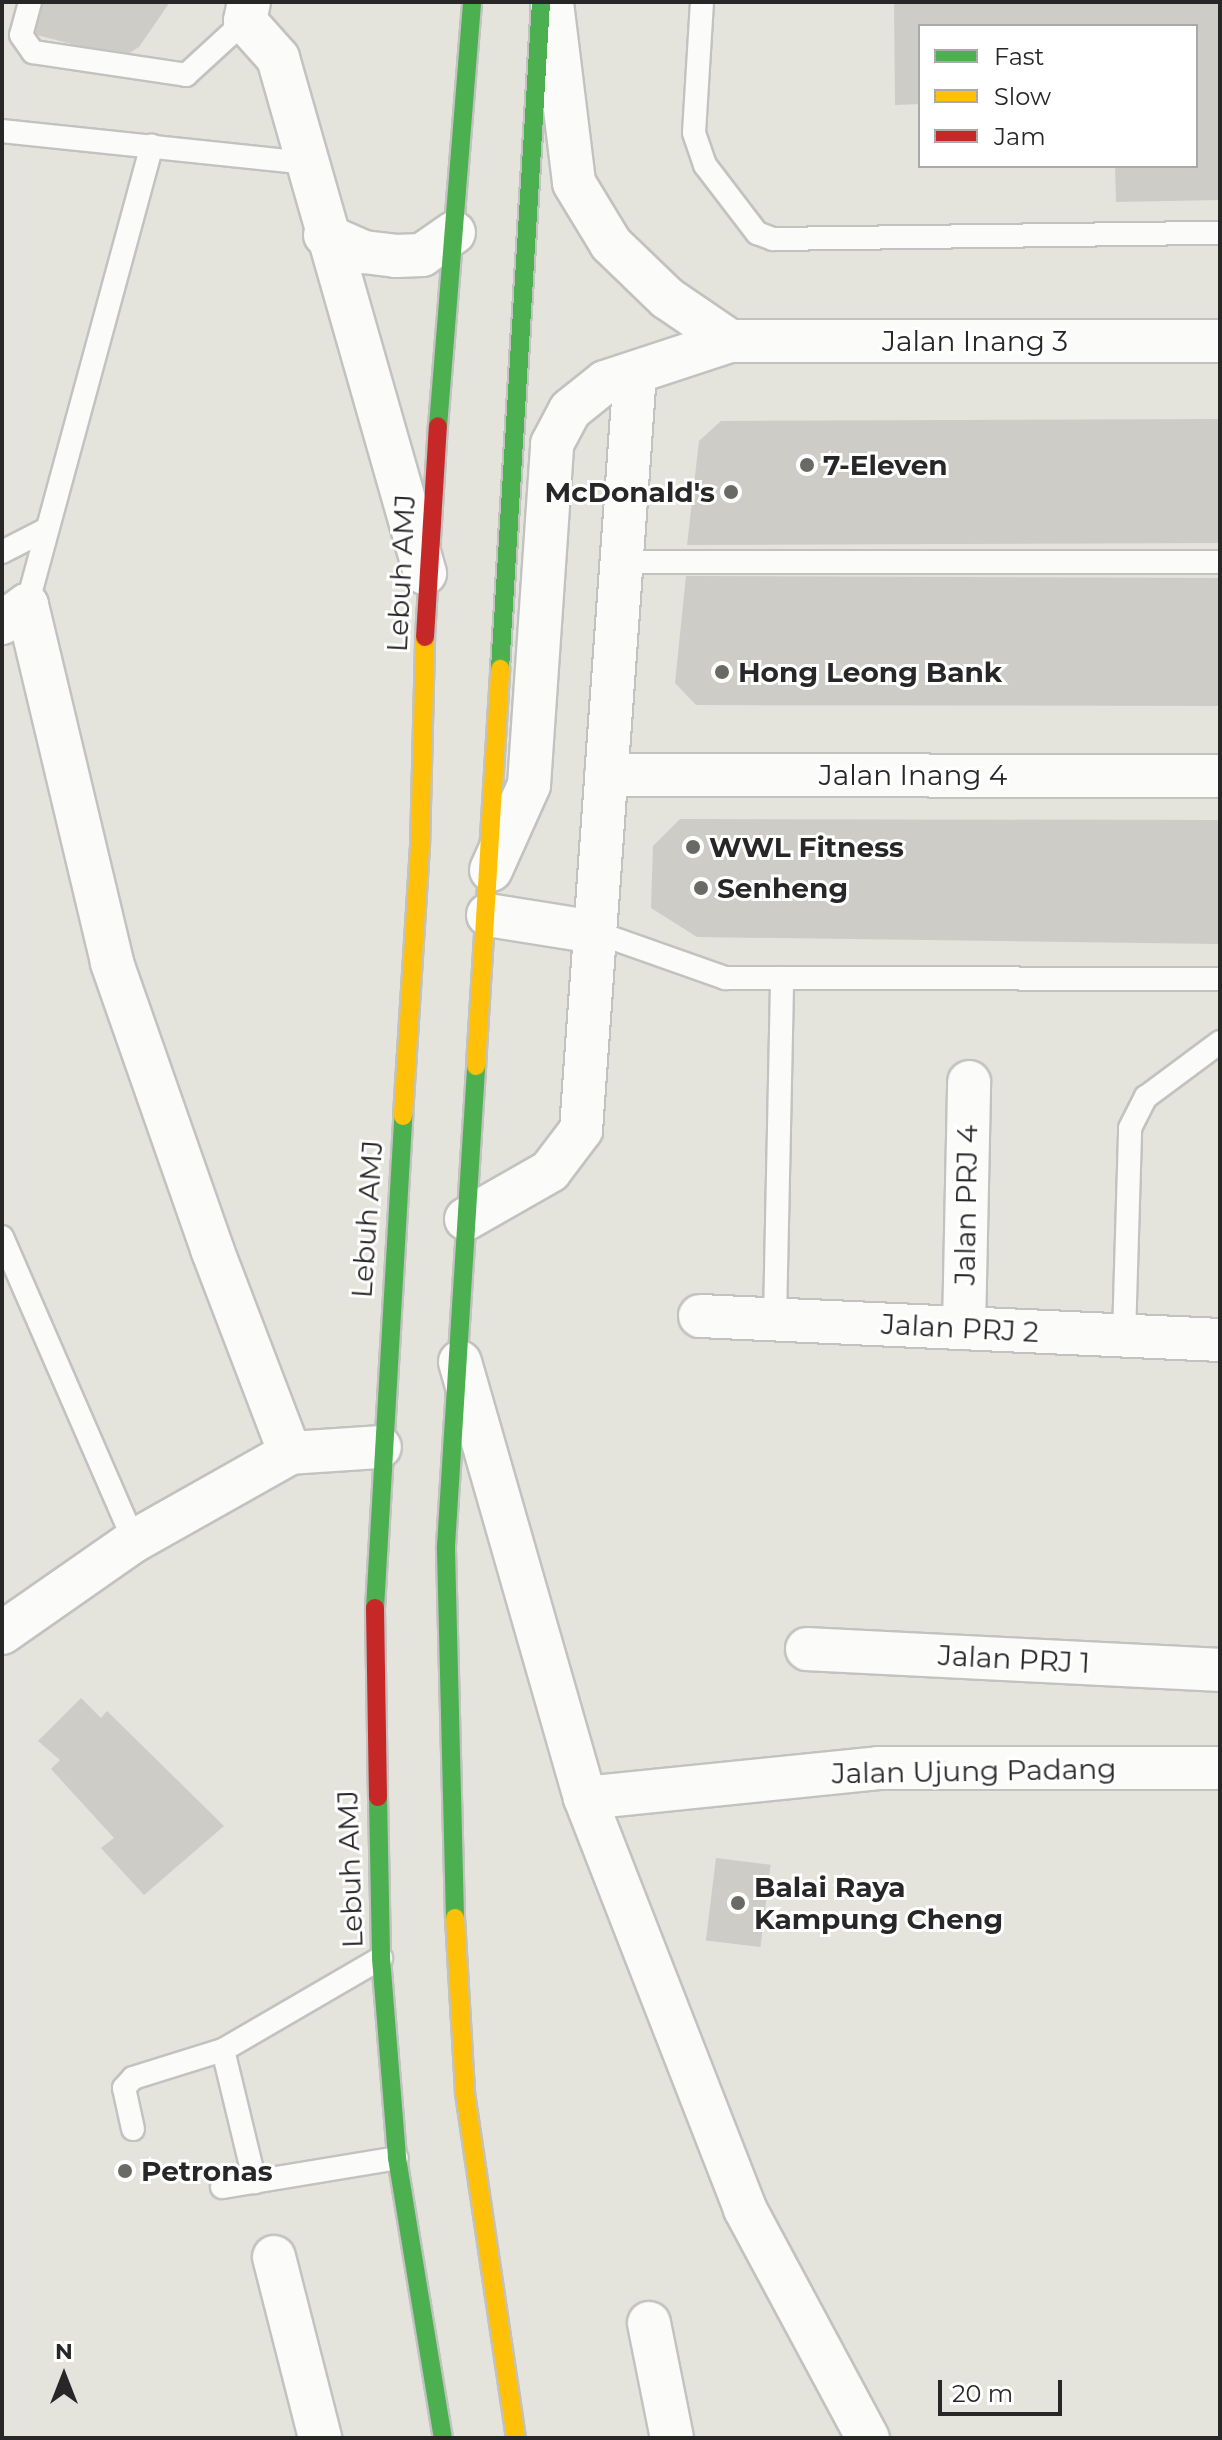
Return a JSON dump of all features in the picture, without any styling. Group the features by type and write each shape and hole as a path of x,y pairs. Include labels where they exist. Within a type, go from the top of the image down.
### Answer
{"highway":[{"name":"Lebuh AMJ","path":"443,2438 397,2158 381,1958 374,1612 380,1447 420,848 426,578 472,2"},
{"path":"516,2438 476,2181 456,1973 446,1546 491,870 521,265 541,2"}],"street":[{"path":"552,2 574,183 611,244 667,298 730,341"},
{"path":"247,12 278,58 304,163 426,578"},
{"path":"325,235 364,252 396,256 422,255 454,233"},
{"name":"Jalan Inang 3","path":"491,870 529,785 552,444 570,410 605,382 730,341 1220,341"},
{"path":"466,1219 550,1171 581,1130 635,373"},
{"path":"14,614 112,963 212,1249 290,1453"},
{"name":"Jalan Inang 4","path":"606,775 1220,776"},
{"path":"488,915 595,932"},
{"name":"Jalan PRJ 4","path":"964,1328 969,1082"},
{"name":"Jalan PRJ 2","path":"700,1316 1220,1340"},
{"path":"457,1351 585,1798 745,2209 868,2438"},
{"path":"2,1633 134,1541 290,1453 380,1447"},
{"name":"Jalan PRJ 1","path":"807,1649 1220,1670"},
{"name":"Jalan Ujung Padang","path":"585,1798 878,1768 1220,1768"},
{"path":"274,2257 320,2438"},
{"path":"649,2323 672,2438"}],"lane":[{"path":"30,2 21,35 33,52 186,75 247,12"},
{"path":"702,2 697,147 738,213 757,233 773,239 1220,233"},
{"path":"2,131 304,163"},
{"path":"14,614 47,529 152,146"},
{"path":"2,552 47,529"},
{"path":"621,562 1220,562"},
{"path":"595,932 725,978 1220,979"},
{"path":"775,1319 782,978"},
{"path":"1124,1336 1130,1128 1146,1097 1220,1042"},
{"path":"2,1237 134,1541"},
{"path":"133,2129 124,2088 133,2078 223,2050 381,1958"},
{"path":"223,2050 255,2182"},
{"path":"222,2187 397,2158"}],"building":[{"path":"28,2 170,2 139,47 123,57 21,31"},
{"path":"894,2 1220,2 1220,200 1116,202 1115,168 1198,168 1198,24 918,24 918,104 895,105"},
{"path":"1220,419 1220,543 687,545 699,441 721,421"},
{"path":"686,576 1220,578 1220,706 696,705 675,683"},
{"path":"680,819 1220,820 1220,944 697,937 651,908 653,846"},
{"path":"81,1698 101,1718 107,1711 224,1826 144,1895 101,1848 114,1838 51,1769 60,1760 38,1741"},
{"name":"Balai Raya Kampung Cheng","path":"716,1858 771,1865 760,1947 706,1940"}],"traffic: fast":[{"path":"438,426 472,2"},
{"path":"500,669 541,2"},
{"path":"455,1918 446,1546 476,1066"},
{"path":"375,1608 403,1116"},
{"path":"378,1797 381,1958 397,2158 443,2438"}],"traffic: slow":[{"path":"403,1116 420,848 425,637"},
{"path":"476,1066 500,669"},
{"path":"455,1918 465,2093 516,2438"}],"traffic: jam":[{"path":"425,637 438,426"},
{"path":"375,1608 378,1797"}],"place":[{"name":"7-Eleven","path":"807,465"},
{"name":"McDonald's","path":"731,492"},
{"name":"Hong Leong Bank","path":"722,672"},
{"name":"WWL Fitness","path":"693,847"},
{"name":"Senheng","path":"701,888"},
{"name":"Balai Raya Kampung Cheng","path":"738,1903"},
{"name":"Petronas","path":"125,2171"}]}
